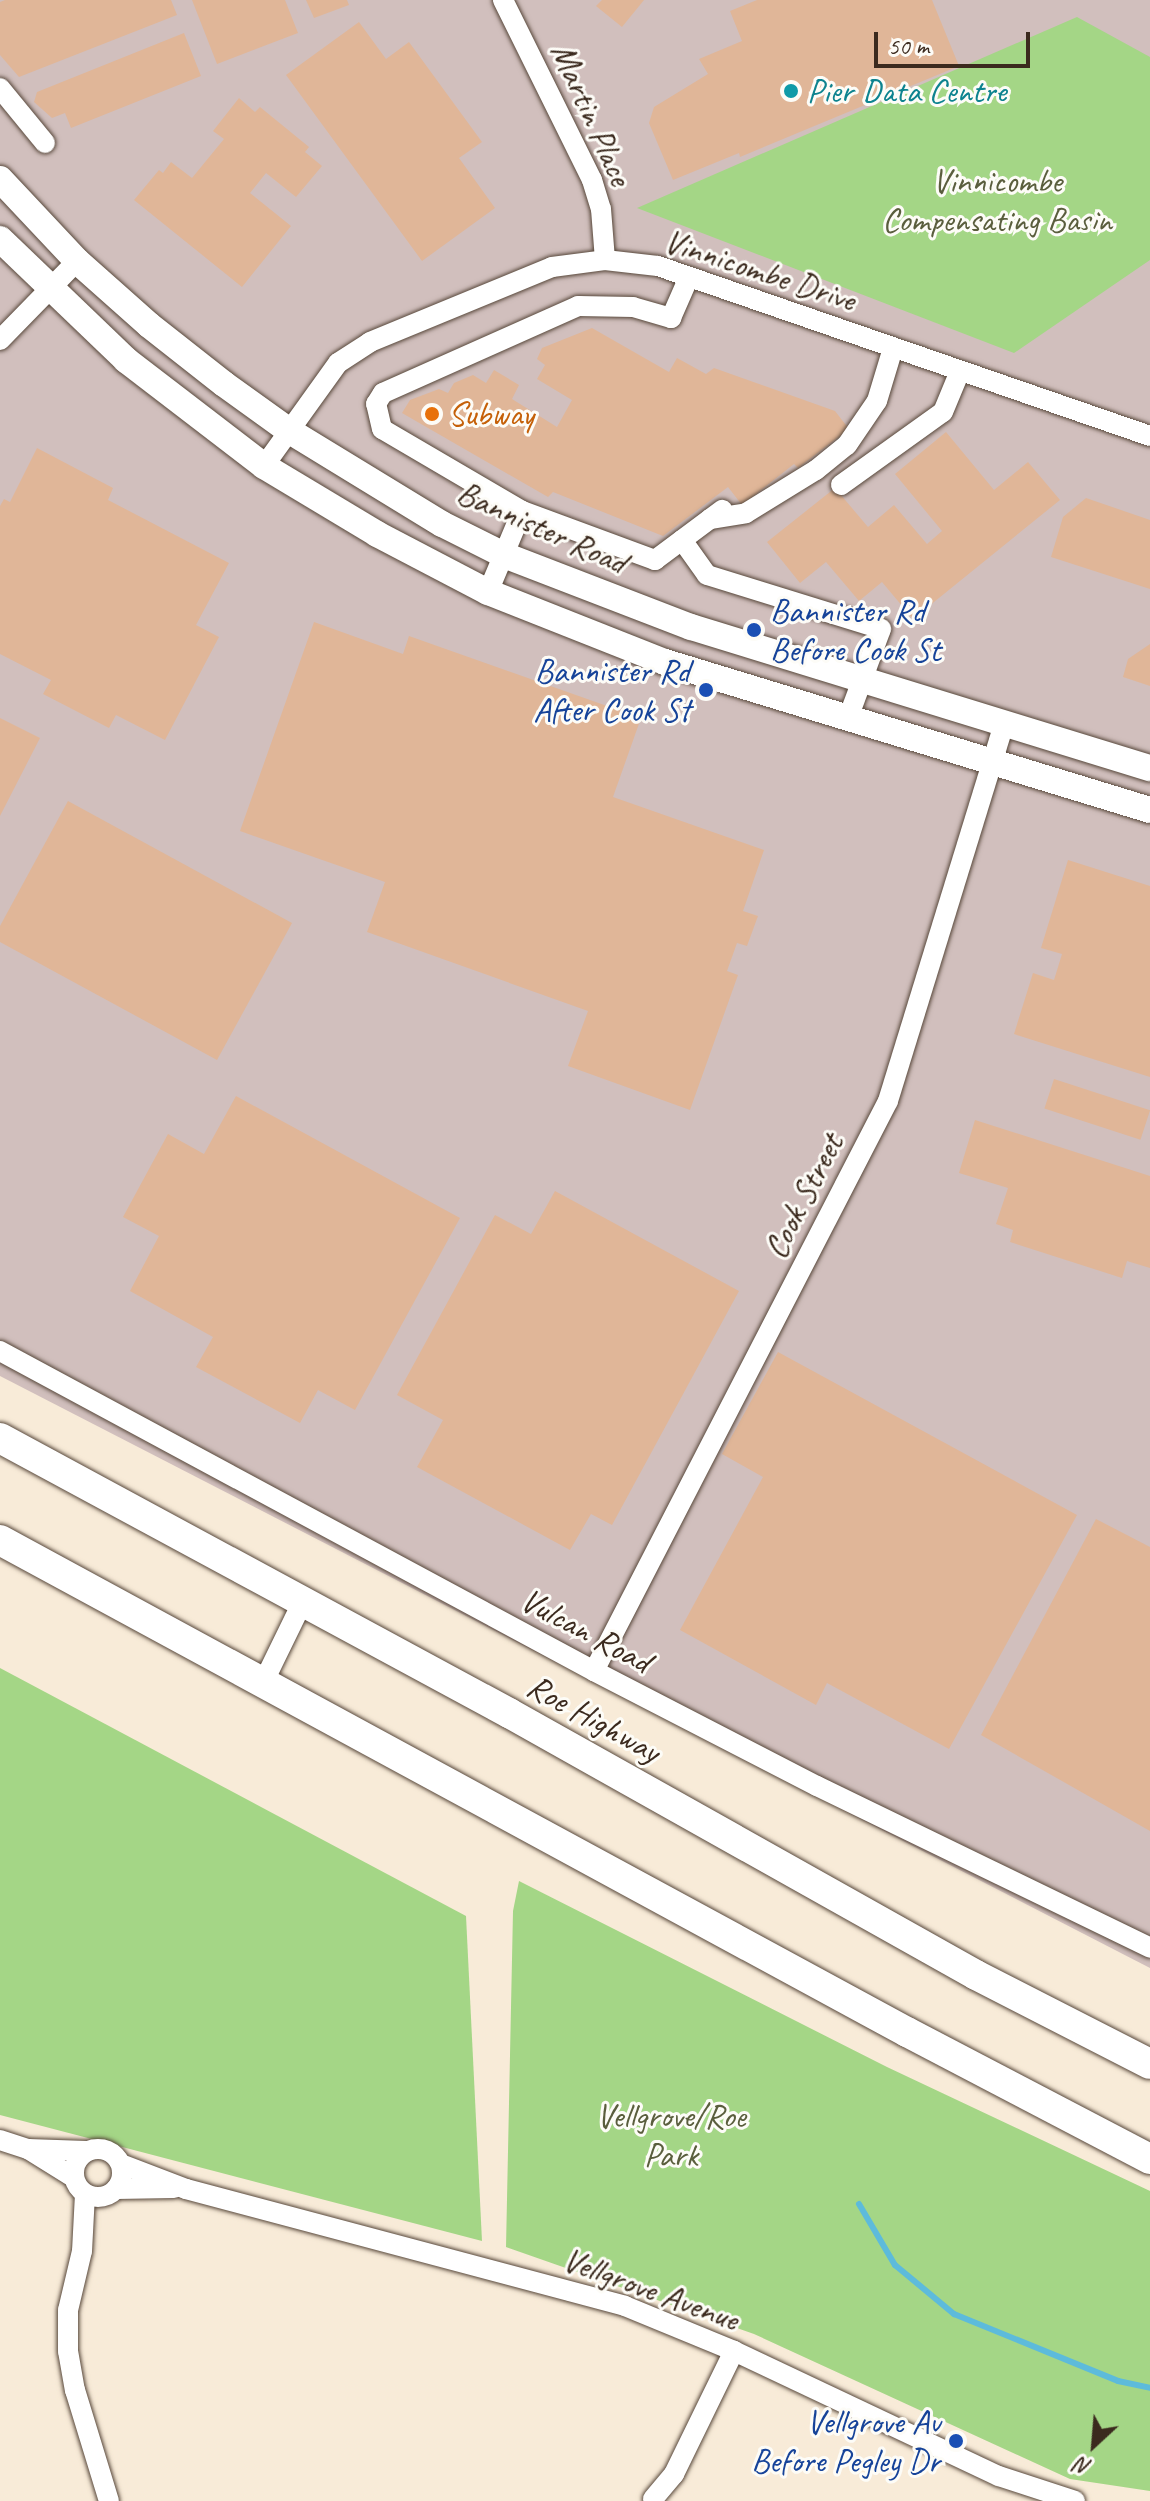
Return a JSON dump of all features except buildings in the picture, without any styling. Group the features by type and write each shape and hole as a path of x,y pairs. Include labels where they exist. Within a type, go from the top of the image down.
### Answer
{"highway":[{"name":"Roe Highway","path":"0,1438 509,1713 976,1975 1150,2064"},
{"path":"0,1540 1150,2159"}],"main road":[{"name":"Bannister Road","path":"0,179 77,261 149,325 288,430 394,496 504,555 678,622 1150,768"},
{"path":"0,239 49,290 126,360 264,466 377,534 488,592 665,662 1150,810"}],"street":[{"name":"Martin Place","path":"503,0 592,180 601,209 605,260"},
{"path":"0,88 45,143"},
{"name":"Vinnicombe Drive","path":"264,466 338,363 370,342 552,267 605,260 658,266 1150,436"},
{"path":"0,340 77,261"},
{"path":"689,277 671,318 633,307 578,306 383,393 376,404 382,429 522,511 655,560 719,512 746,513 816,470 847,445 877,401 893,348"},
{"path":"841,485 943,412 960,371"},
{"path":"488,592 522,511"},
{"path":"682,540 707,575 881,629 848,718"},
{"name":"Cook Street","path":"594,1671 888,1101 1004,723"},
{"name":"Vulcan Road","path":"0,1351 594,1671 817,1786 1150,1948"},
{"path":"263,1683 302,1603"},
{"name":"Vellgrove Avenue","path":"0,2140 28,2149 105,2149 121,2164 186,2189 625,2306 734,2351 999,2476 1061,2499"},
{"name":"Vellgrove Avenue","path":"28,2149 93,2197 112,2192 186,2189"},
{"path":"82,2251 79,2185 74,2165 86,2151"},
{"path":"109,2501 75,2390 68,2351 68,2310 82,2251 122,2176 121,2164"},
{"path":"653,2499 680,2464 734,2351"}],"shaded area":[{"path":"0,0 1150,0 1150,1968 0,1376"}],"green space":[{"name":"Vinnicombe Compensating Basin","path":"1077,17 1150,57 1150,260 1014,353 637,208"},
{"path":"0,1668 466,1916 482,2241 0,2115"},
{"name":"Vellgrove/Roe Park","path":"519,1881 887,2067 1150,2191 1150,2491 1070,2479 754,2334 506,2247 513,1911"}],"waterway":[{"path":"859,2204 895,2265 954,2314 1118,2381 1150,2388"}],"place":[{"name":"Pier Data Centre","path":"791,91"},
{"name":"Subway","path":"432,414"},
{"name":"Bannister Rd Before Cook St","path":"754,630"},
{"name":"Bannister Rd After Cook St","path":"706,690"},
{"name":"Vellgrove Av Before Pegley Dr","path":"956,2441"}]}
